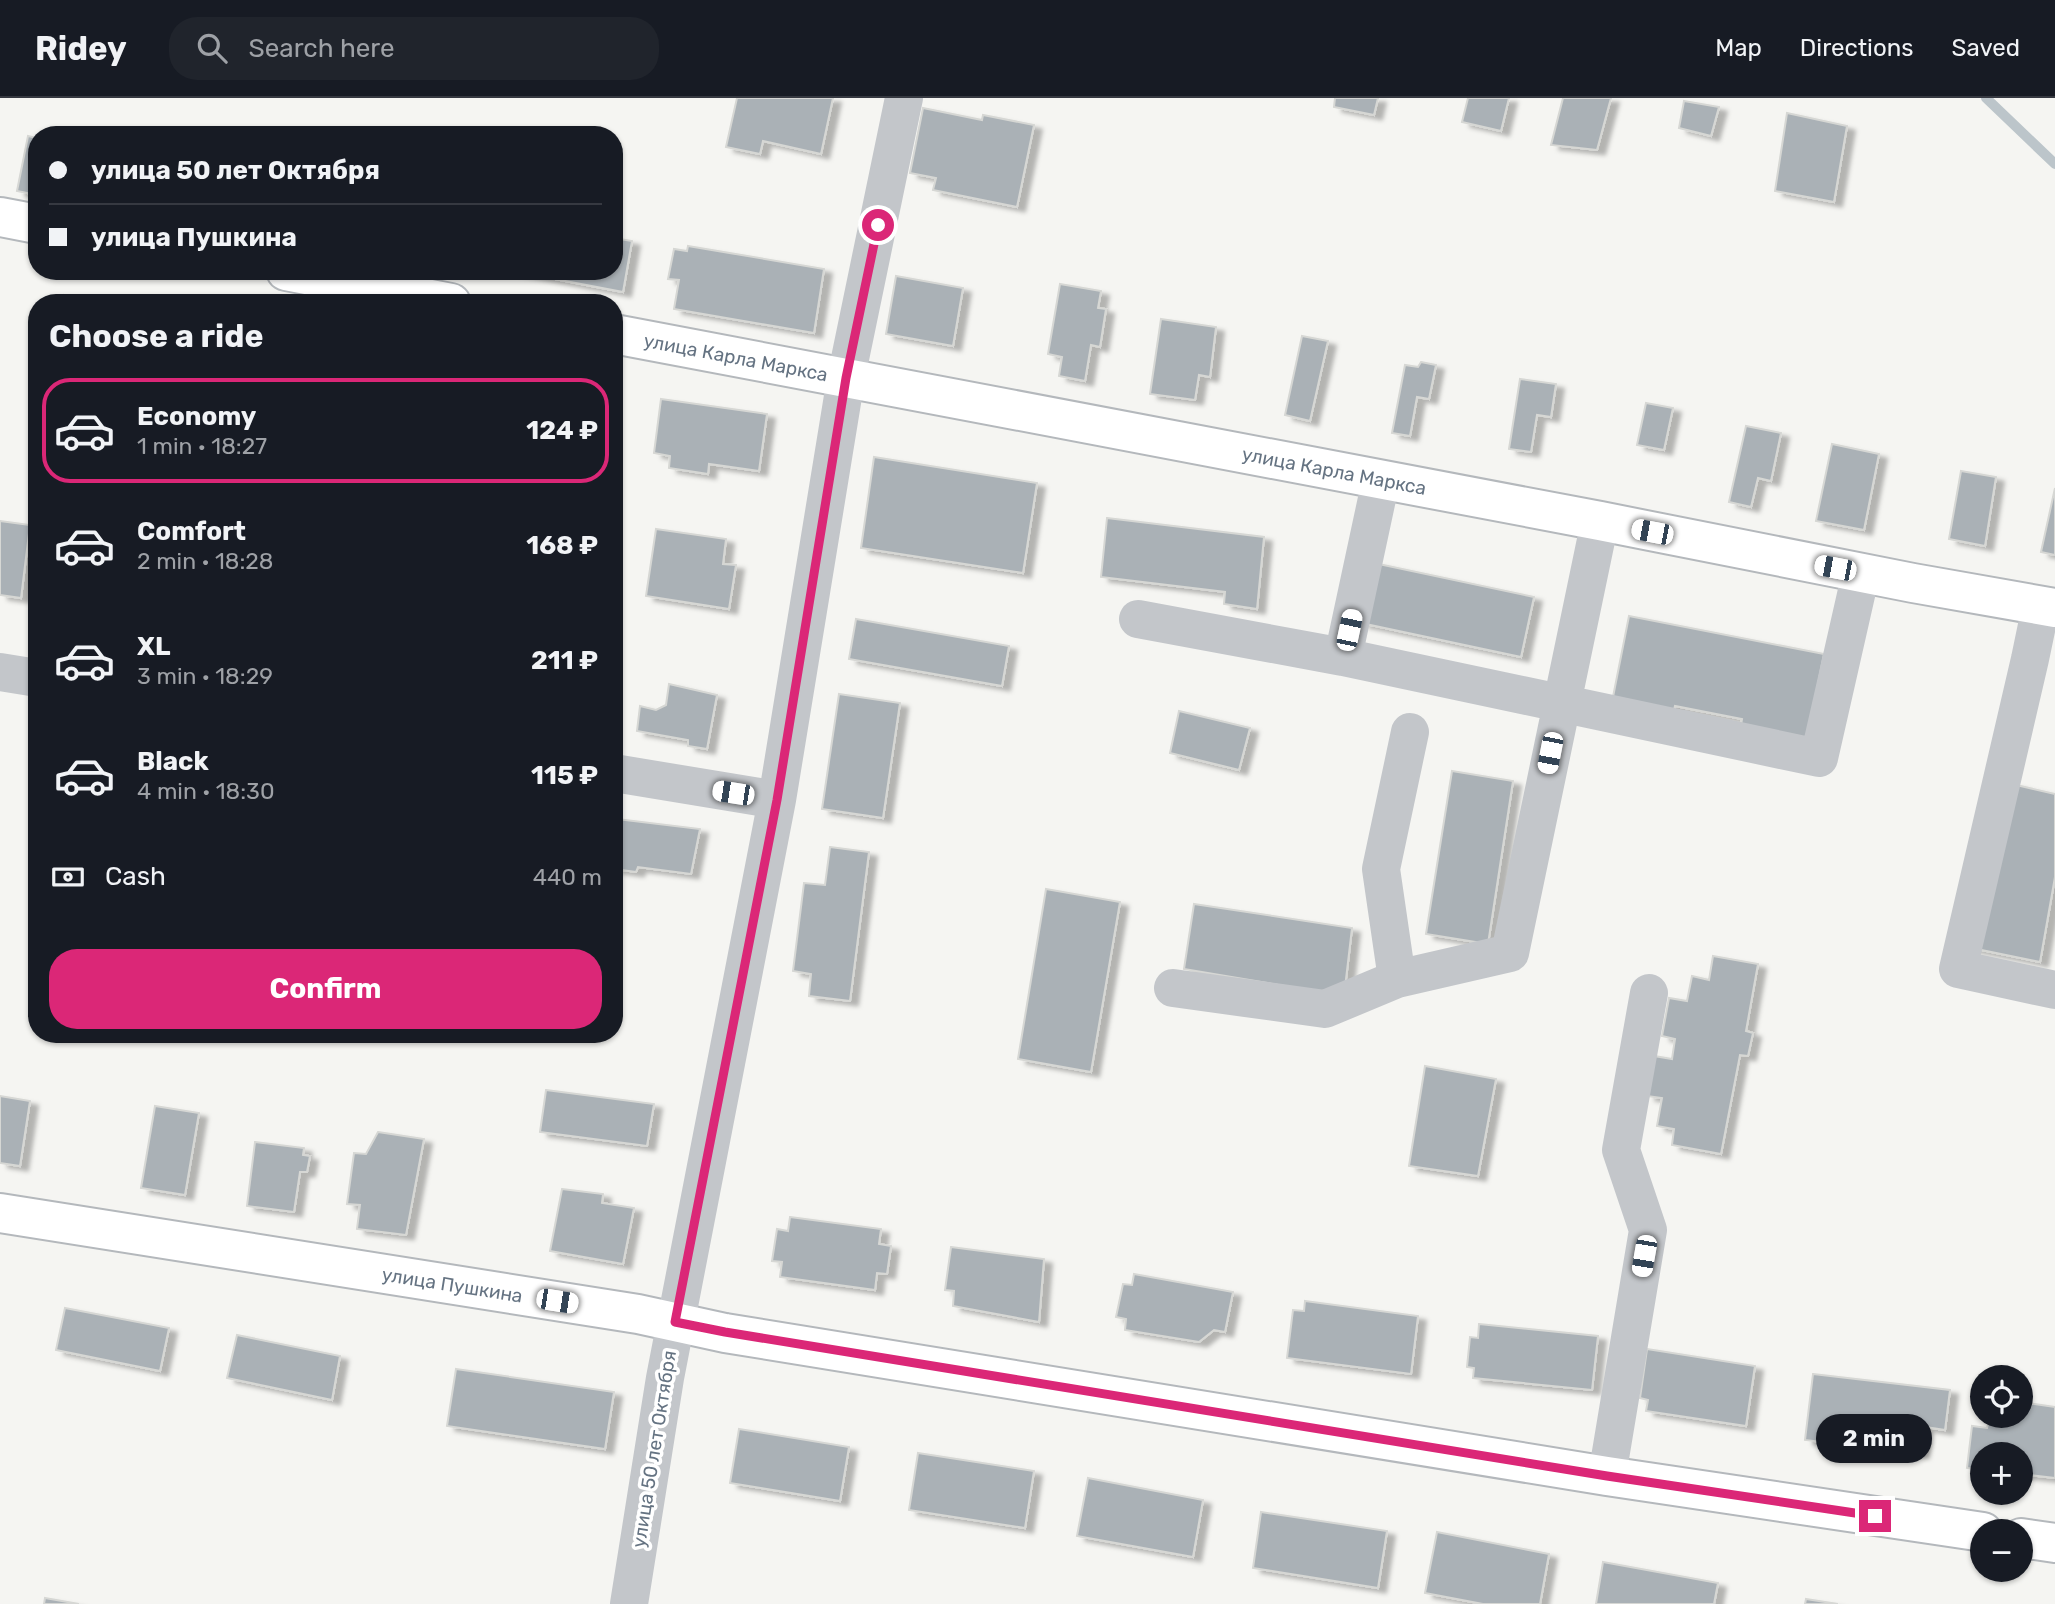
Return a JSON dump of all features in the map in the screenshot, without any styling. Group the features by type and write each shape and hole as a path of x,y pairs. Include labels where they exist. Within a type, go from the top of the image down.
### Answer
{"main road":[{"path":"0,216 28,222"},
{"path":"332,280 405,294"},
{"name":"улица Карла Маркса","path":"623,336 2048,607"},
{"name":"улица Пушкина","path":"0,1213 638,1314 725,1332 1607,1476 1970,1530"},
{"path":"2033,1540 2055,1543"}],"street":[{"name":"улица 50 лет Октября","path":"629,1604 675,1322 777,800 846,378 904,98"},
{"path":"1343,657 1381,480"},
{"path":"1173,988 1325,1009 1397,979 1510,953 1600,521"},
{"path":"1138,619 1343,657 1819,758 1861,573"},
{"path":"2048,607 2031,659 1958,969 2055,990"},
{"path":"0,672 28,677"},
{"path":"1397,979 1381,869 1410,733"},
{"path":"623,774 777,800"},
{"path":"1607,1476 1648,1230 1621,1150 1649,993"}],"building":[{"path":"737,98 833,98 821,154 763,141 760,154 726,147"},
{"path":"1335,98 1378,98 1374,115 1334,107"},
{"path":"1468,98 1509,98 1501,131 1462,122"},
{"path":"1563,98 1611,98 1597,150 1551,145"},
{"path":"1684,101 1719,107 1711,136 1679,128"},
{"path":"923,108 982,120 983,115 1034,125 1017,207 933,190 936,178 910,173"},
{"path":"1787,113 1847,126 1834,202 1775,191"},
{"path":"28,136 28,193 17,191"},
{"path":"623,240 632,241 623,292 560,280 623,280"},
{"path":"688,246 824,269 814,333 674,309 679,280 668,279 674,249 687,251"},
{"path":"896,276 963,288 953,346 886,334"},
{"path":"1060,284 1101,291 1098,308 1106,309 1100,347 1091,345 1085,381 1059,376 1062,357 1048,354"},
{"path":"1161,319 1216,327 1210,377 1199,375 1195,400 1150,394"},
{"path":"1302,336 1328,341 1310,421 1285,415"},
{"path":"1421,362 1436,365 1429,399 1417,397 1410,436 1392,433 1405,365 1418,367"},
{"path":"1520,379 1556,384 1551,417 1537,415 1531,452 1509,449"},
{"path":"661,399 767,414 759,471 709,464 708,474 669,468 670,456 654,453"},
{"path":"1646,403 1673,408 1664,450 1637,445"},
{"path":"1746,426 1781,433 1771,481 1758,478 1751,507 1729,502"},
{"path":"1832,444 1879,454 1864,530 1816,521"},
{"path":"874,457 1037,483 1023,573 861,548"},
{"path":"1961,471 1996,477 1985,546 1949,539"},
{"path":"2055,488 2055,555 2041,552"},
{"path":"1107,518 1264,537 1257,609 1224,604 1225,592 1101,577"},
{"path":"0,521 28,525 21,598 0,595"},
{"path":"656,529 726,539 723,564 736,565 729,609 646,596"},
{"path":"1374,563 1534,597 1521,657 1361,623"},
{"path":"1629,616 1824,654 1806,744 1740,731 1742,719 1675,706 1673,714 1612,702"},
{"path":"856,619 1009,646 1002,686 849,659"},
{"path":"669,684 717,695 707,749 688,746 688,740 637,731 640,706 656,710 666,705"},
{"path":"839,694 900,703 883,818 822,809"},
{"path":"1179,711 1250,728 1239,770 1170,753"},
{"path":"1452,771 1513,781 1488,944 1426,934"},
{"path":"2012,784 2055,794 2055,877 2040,962 1962,946"},
{"path":"623,820 700,829 691,874 638,867 636,872 623,870"},
{"path":"830,847 869,852 850,1001 809,996 811,974 793,971 804,883 825,885"},
{"path":"1046,889 1120,902 1091,1072 1018,1059"},
{"path":"1194,904 1352,928 1344,996 1184,969"},
{"path":"1713,956 1758,964 1746,1031 1753,1033 1748,1056 1740,1055 1721,1154 1672,1145 1674,1129 1657,1126 1662,1098 1647,1096 1654,1056 1672,1059 1675,1039 1662,1036 1669,998 1687,1001 1692,976 1709,980"},
{"path":"1425,1066 1496,1079 1478,1176 1409,1166"},
{"path":"546,1090 654,1104 647,1146 540,1132"},
{"path":"0,1096 30,1101 20,1166 0,1163"},
{"path":"155,1106 199,1113 185,1195 141,1188"},
{"path":"378,1132 424,1139 406,1235 357,1229 360,1205 347,1204 354,1153 366,1154"},
{"path":"255,1142 304,1148 303,1155 310,1156 307,1172 300,1172 294,1212 247,1206"},
{"path":"562,1189 603,1194 602,1203 634,1208 623,1264 550,1251"},
{"path":"790,1217 881,1229 879,1244 891,1246 887,1274 877,1273 875,1290 780,1277 782,1262 772,1261 777,1229 788,1231"},
{"path":"951,1247 1044,1259 1039,1322 953,1306 954,1291 945,1290"},
{"path":"1134,1274 1233,1292 1225,1332 1214,1330 1199,1342 1125,1330 1126,1319 1116,1317 1123,1284 1132,1285"},
{"path":"1305,1301 1418,1316 1411,1374 1287,1358 1293,1310 1304,1311"},
{"path":"65,1308 169,1328 160,1371 56,1350"},
{"path":"1479,1324 1598,1336 1592,1390 1473,1378 1474,1368 1467,1367 1470,1337 1478,1338"},
{"path":"237,1335 340,1356 332,1400 227,1378"},
{"path":"1647,1349 1755,1366 1746,1426 1646,1411 1648,1400 1640,1398"},
{"path":"456,1369 614,1392 605,1449 447,1426"},
{"path":"1813,1374 1950,1390 1945,1430 1925,1427 1921,1454 1805,1440"},
{"path":"2033,1404 2055,1407 2055,1478 2033,1475 2033,1442 1970,1442 1972,1428 2033,1428"},
{"path":"739,1429 849,1447 840,1501 730,1483"},
{"path":"1970,1443 1970,1468 1967,1468"},
{"path":"918,1453 1034,1471 1025,1528 909,1510"},
{"path":"1088,1478 1203,1500 1193,1557 1077,1536"},
{"path":"1261,1512 1387,1531 1378,1588 1253,1568"},
{"path":"1437,1532 1549,1554 1540,1604 1483,1604 1425,1593"},
{"path":"1603,1562 1718,1583 1714,1604 1596,1604"},
{"path":"45,1598 79,1604 44,1604"},
{"path":"1806,1599 1838,1604 1805,1604"}],"waterway":[{"path":"1986,98 2055,164"}],"route":[{"path":"878,225 846,378 777,800 675,1322 1607,1476 1875,1516"}]}
